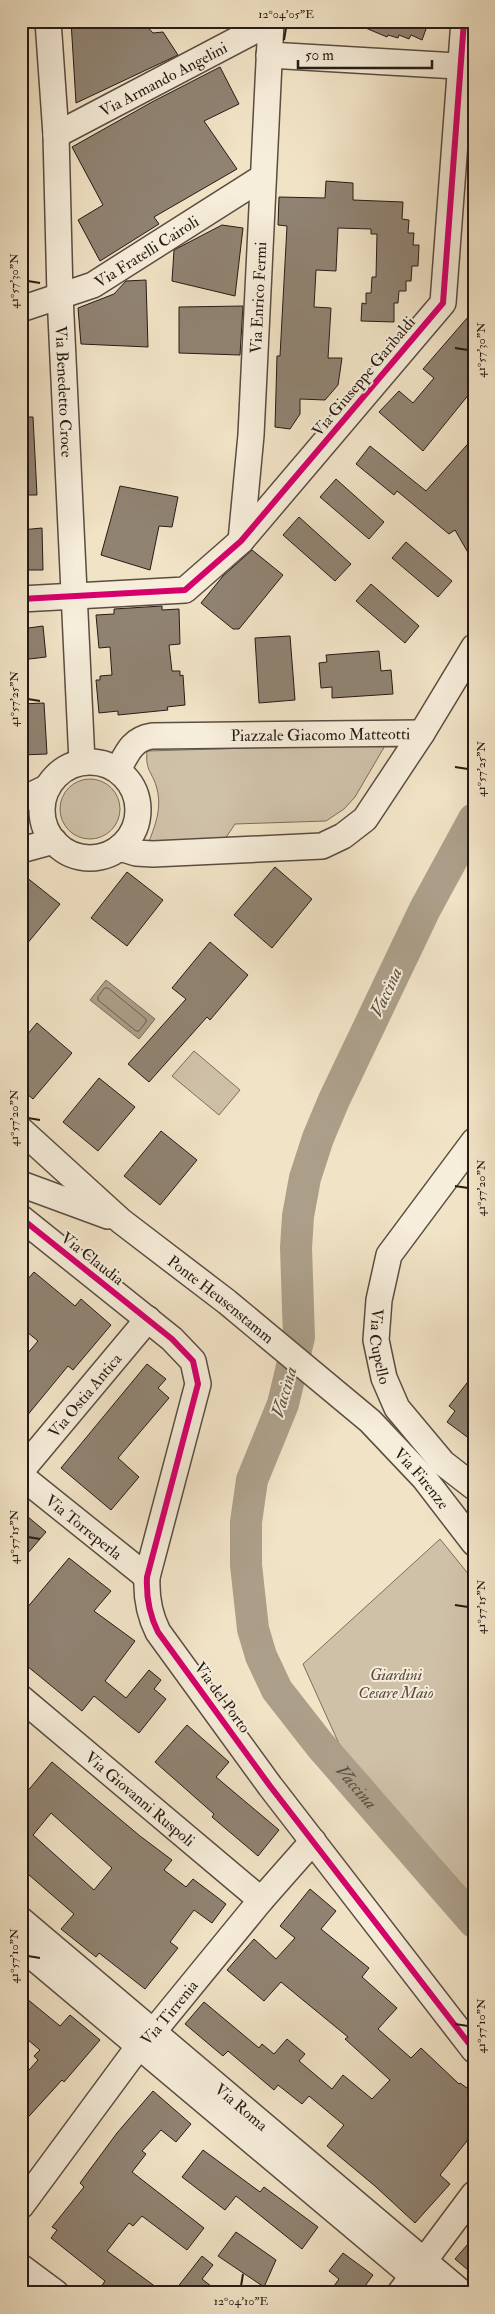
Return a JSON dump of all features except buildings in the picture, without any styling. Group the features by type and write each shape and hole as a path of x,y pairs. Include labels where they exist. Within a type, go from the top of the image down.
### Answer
{"street":[{"name":"Via Benedetto Croce","path":"48,21 56,135 60,295 82,762"},
{"name":"Via Giuseppe Garibaldi","path":"21,599 185,590 241,541 442,303 468,67 464,21"},
{"name":"Via Armando Angelini","path":"56,135 271,22"},
{"name":"Via Enrico Fermi","path":"241,541 251,435 271,22"},
{"path":"269,55 468,67"},
{"name":"Via Fratelli Cairoli","path":"21,309 93,286 262,177"},
{"path":"422,733 474,647"},
{"name":"Piazzale Giacomo Matteotti","path":"118,770 131,745 152,736 422,733"},
{"name":"Piazzale Giacomo Matteotti","path":"120,848 136,853 153,854 322,846 343,836 365,819 422,733"},
{"path":"82,762 106,764 118,770 129,780 136,793 139,808 134,830 120,848 107,855 93,858 78,856 65,851 54,841 46,829 42,815 43,801 48,787 57,775 68,767 82,762"},
{"path":"21,800 48,787"},
{"path":"21,850 54,841"},
{"path":"21,1130 121,1221"},
{"name":"Via Cupello","path":"474,1142 389,1255 379,1300 376,1340 384,1378 397,1408 443,1462 474,1487"},
{"name":"Via Claudia","path":"21,1184 121,1221"},
{"name":"Via Claudia","path":"21,1218 148,1319"},
{"name":"Ponte Heusenstamm","path":"121,1221 227,1302 389,1439"},
{"name":"Via Ostia Antica","path":"21,1471 148,1319"},
{"name":"Via del Porto","path":"148,1319 188,1355 196,1371 198,1384 147,1577 148,1604 158,1632 270,1786 474,2050"},
{"name":"Via Firenze","path":"389,1439 424,1478 474,1543"},
{"name":"Via Torreperla","path":"21,1476 147,1577"},
{"name":"Via Giovanni Ruspoli","path":"21,1698 261,1900"},
{"name":"Via Tirrenia","path":"24,2193 146,2039 261,1900 313,1841"},
{"name":"Via Roma","path":"21,1920 146,2039 433,2293"},
{"name":"Via Roma","path":"21,1946 146,2039"},
{"path":"413,2276 474,2194"},
{"path":"21,2267 56,2293"},
{"name":"Via Roma","path":"413,2276 462,2293"}],"green space":[{"path":"386,744 355,797 344,809 326,821 235,824 223,842 148,844 159,804 157,789 148,768 147,751"},
{"path":"84,779 96,779 107,784 115,792 120,803 118,821 107,834 96,839 84,839 73,834 65,826 60,815 60,803 65,792 73,784"},
{"path":"194,1051 240,1090 219,1115 172,1076"},
{"name":"Giardini Cesare Maio","path":"440,1539 474,1581 474,1898 340,1746 303,1664"}],"water":[{"path":"106,980 155,1019 139,1039 90,1000"}],"waterway":[{"name":"Vaccina","path":"474,819 425,909 334,1100 318,1138 305,1178 298,1216 296,1248 299,1337 283,1404 252,1480 246,1522 246,1565 253,1629 261,1656 277,1690 320,1745 474,1922"}],"cycle path":[{"path":"21,599 185,590 241,541 443,303 464,21"},
{"path":"21,1218 172,1339 193,1361 198,1384 147,1577 149,1606 155,1625 158,1632 270,1786 474,2050"}]}
